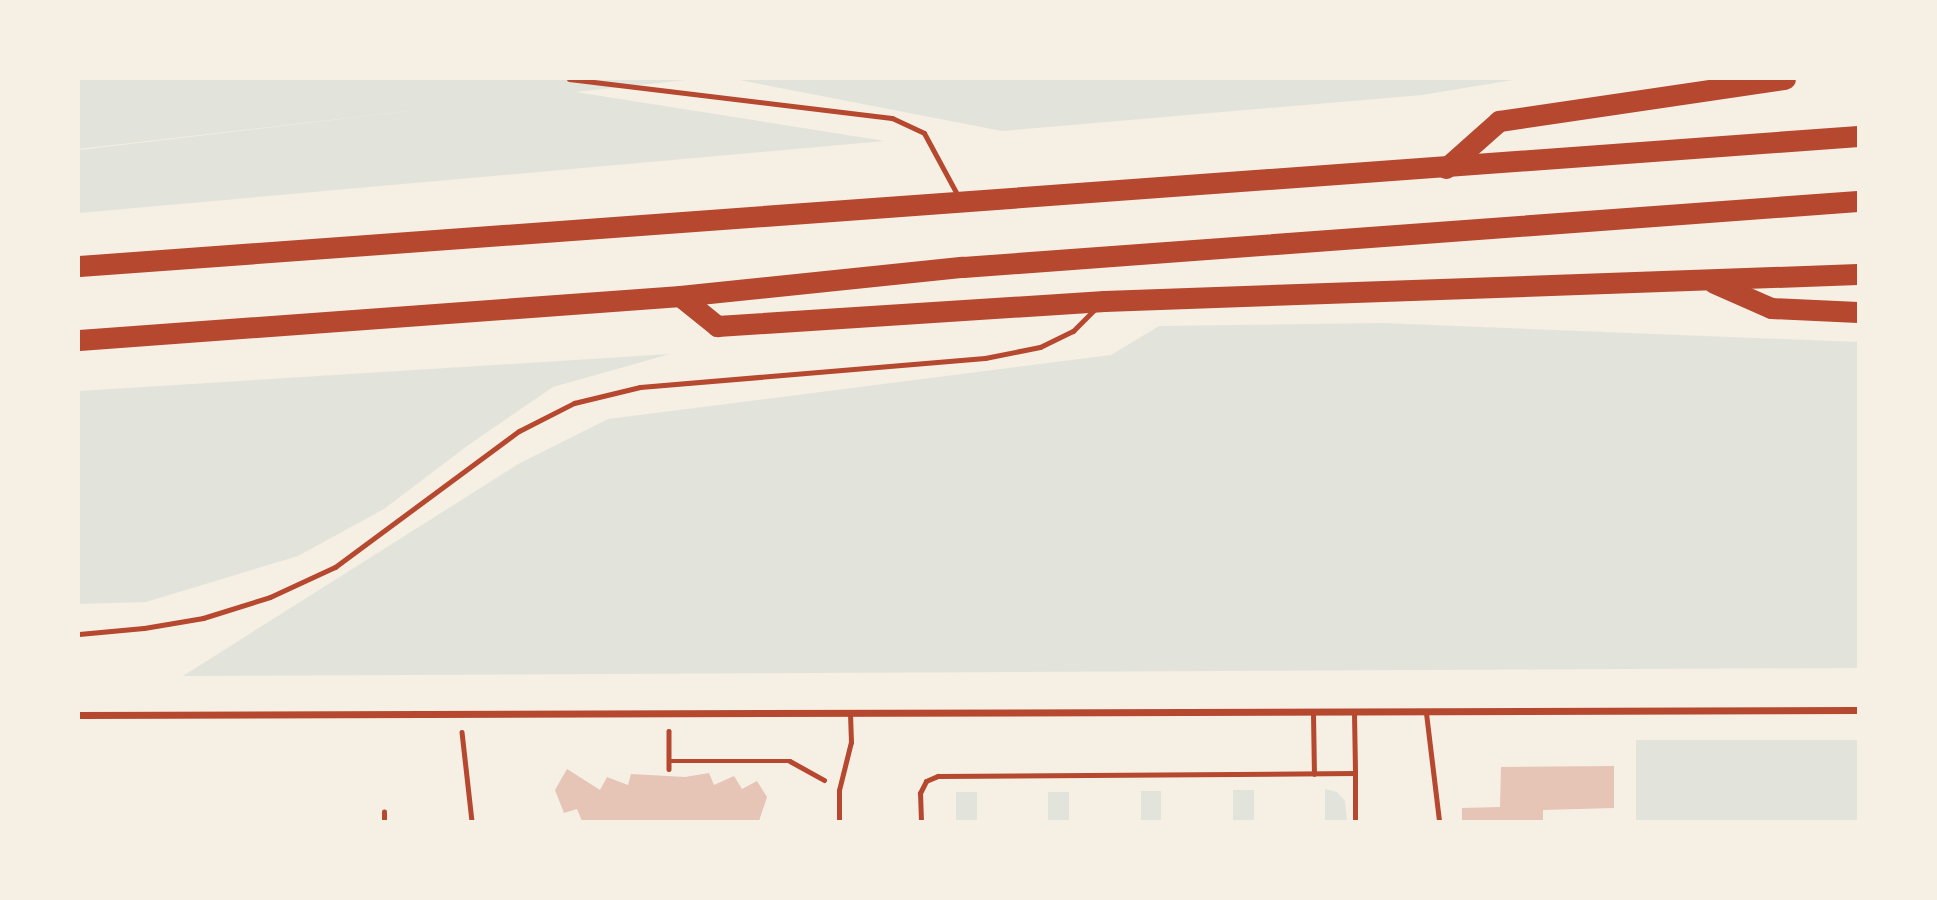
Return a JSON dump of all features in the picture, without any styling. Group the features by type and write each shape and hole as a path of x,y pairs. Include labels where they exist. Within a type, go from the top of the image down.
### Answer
{"highway":[{"path":"1446,168 1499,121 1785,79"},
{"path":"79,266 1858,136"},
{"path":"79,340 680,296 963,267 1858,201"},
{"path":"680,296 717,326 1104,301 1858,274"},
{"path":"1709,281 1771,308 1858,312"}],"street":[{"path":"79,715 1858,710"}],"lane":[{"path":"569,79 892,118 924,133 962,202"},
{"path":"79,634 144,628 203,618 270,597 335,567 519,431 574,403 640,387 985,358 1040,347 1073,331 1104,301"},
{"path":"1313,713 1314,774"},
{"path":"1354,713 1355,821"},
{"path":"1426,713 1439,821"},
{"path":"839,821 839,790 851,742 850,714"},
{"path":"921,821 920,793 926,781 939,776 1355,773"}],"path":[{"path":"669,743 669,769"},
{"path":"463,744 472,821"},
{"path":"669,761 790,761 839,790"},
{"path":"384,812 384,821"}],"shaded area":[{"path":"79,79 695,79 576,92 885,141 79,213 79,150 435,108 79,149"},
{"path":"734,79 1519,79 1422,95 1002,131"},
{"path":"1383,323 1858,342 1858,668 183,676 520,463 608,419 1111,355 1159,326"},
{"path":"670,354 553,387 467,446 384,509 298,556 146,602 79,604 79,391"},
{"path":"1636,740 1858,740 1858,821 1636,821"},
{"path":"1325,789 1337,792 1345,801 1347,821 1325,821"},
{"path":"1233,790 1254,790 1254,821 1233,821"},
{"path":"1141,791 1161,791 1161,821 1141,821"},
{"path":"956,792 977,792 977,821 956,821"},
{"path":"1048,792 1069,792 1069,821 1048,821"}],"building":[{"path":"1614,766 1614,808 1543,810 1543,821 1462,821 1462,808 1500,807 1501,767"},
{"path":"567,769 600,790 607,777 628,785 631,774 685,777 709,773 714,785 734,776 742,789 757,781 767,797 759,821 582,821 577,809 564,813 555,790"}]}
